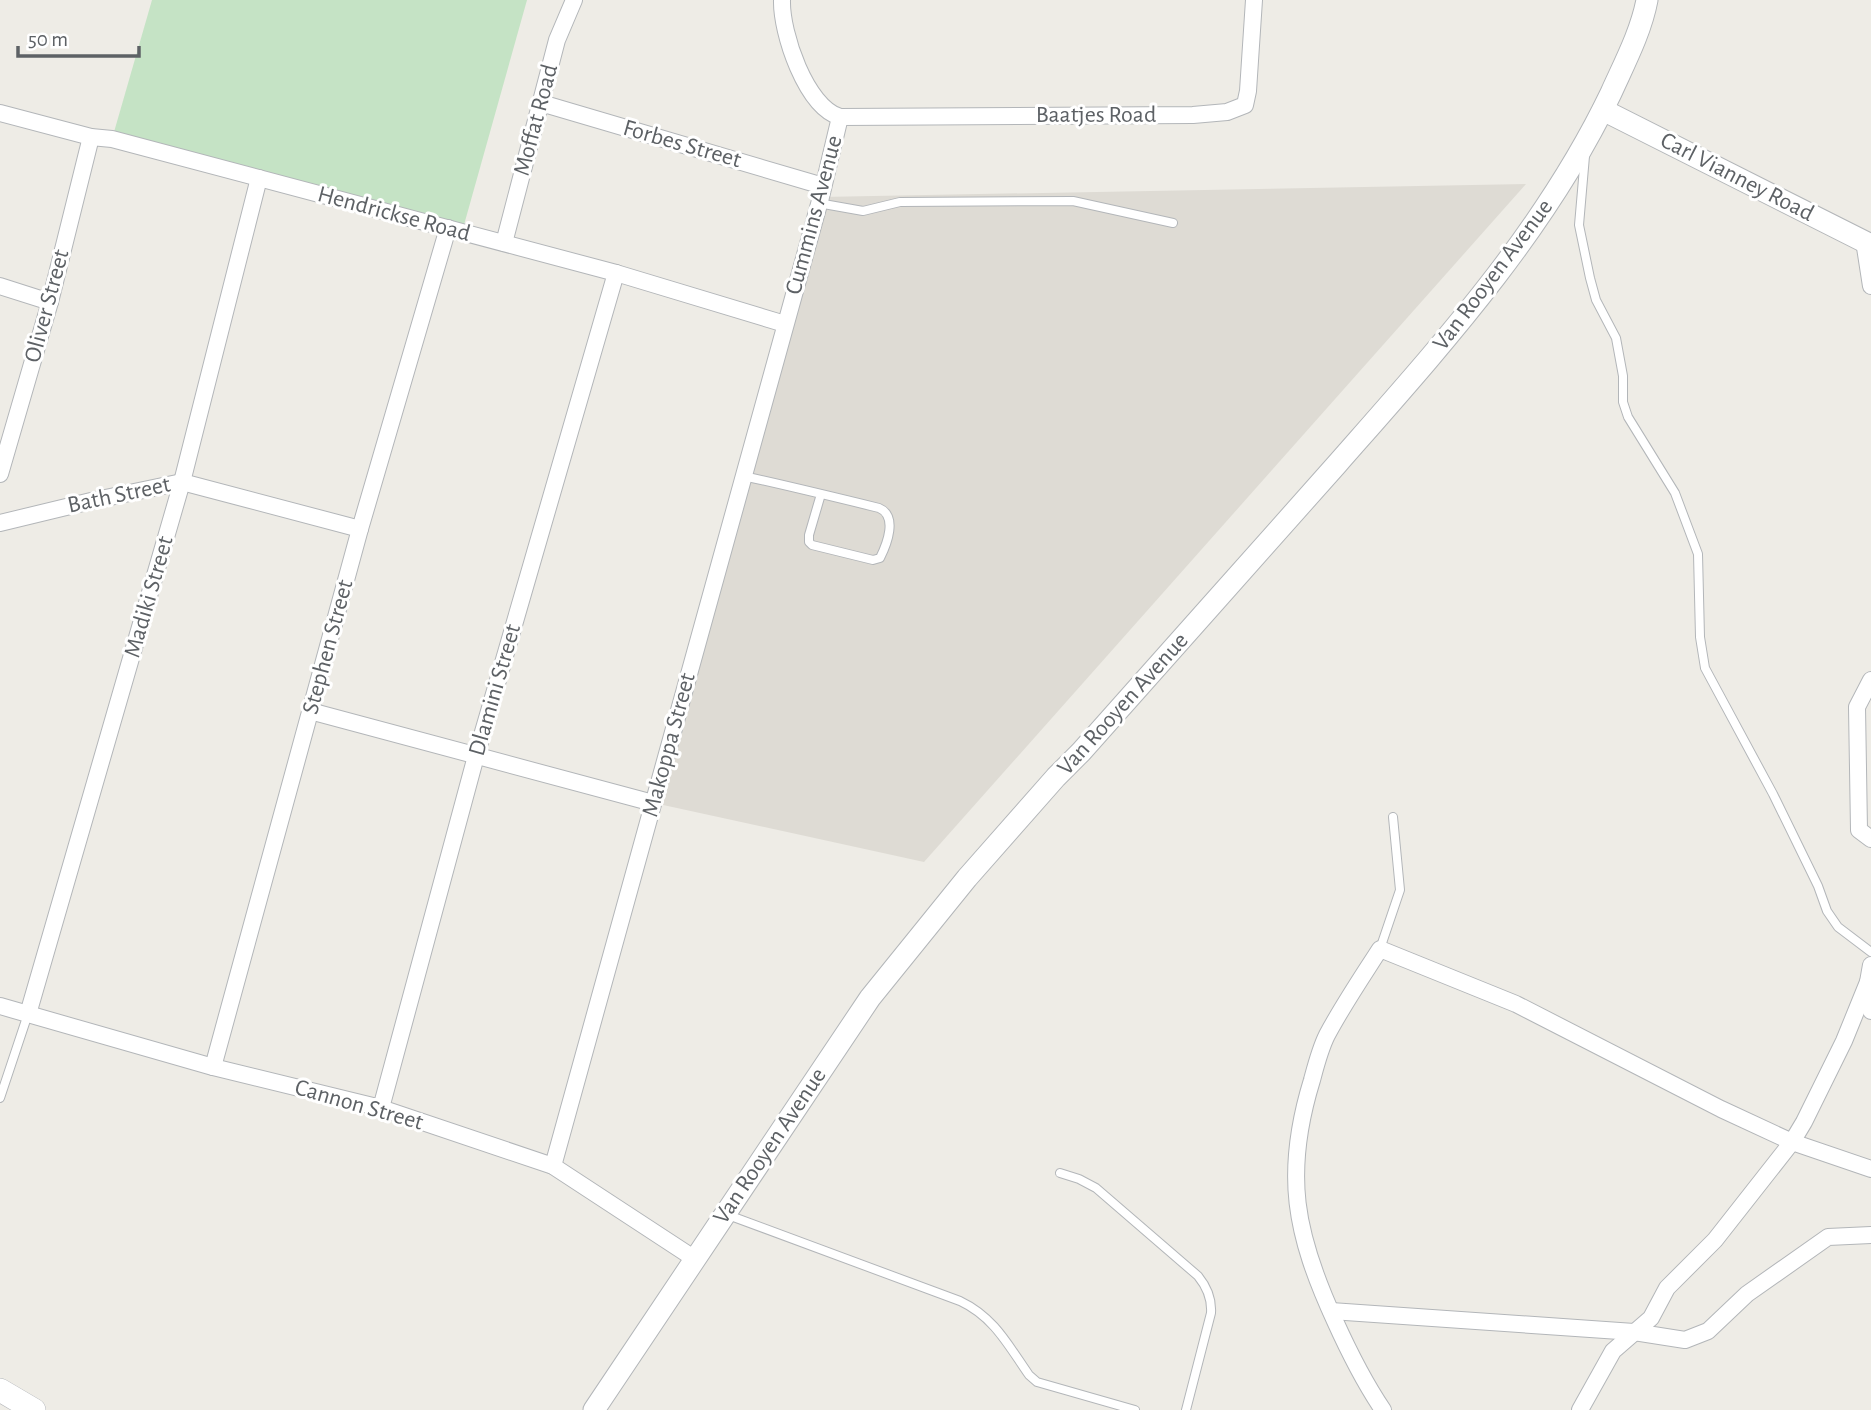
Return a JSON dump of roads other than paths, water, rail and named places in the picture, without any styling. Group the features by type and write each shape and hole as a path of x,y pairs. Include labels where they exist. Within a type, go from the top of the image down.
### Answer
{"main road":[{"path":"0,1390 34,1410"}],"street":[{"name":"Moffat Road","path":"504,243 557,40 575,0"},
{"name":"Cummins Avenue","path":"782,0 781,17 800,72 823,107 840,117 785,324"},
{"name":"Baatjes Road","path":"840,117 1179,115 1227,112 1245,105 1254,0"},
{"name":"Van Rooyen Avenue","path":"594,1410 870,998 907,950 1056,777 1089,744 1436,351 1535,224 1603,110 1620,74 1647,0"},
{"name":"Forbes Street","path":"541,103 823,186"},
{"name":"Carl Vianney Road","path":"1603,110 1868,243"},
{"name":"Hendrickse Road","path":"0,113 91,137 112,139 616,273 785,324"},
{"name":"Oliver Street","path":"0,474 50,302 91,137"},
{"name":"Madiki Street","path":"29,1014 182,482 259,178"},
{"name":"Stephen Street","path":"213,1067 360,529 447,228"},
{"path":"1868,243 1871,286"},
{"name":"Dlamini Street","path":"381,1108 475,756 616,273"},
{"path":"0,286 50,302"},
{"name":"Makoppa Street","path":"553,1166 785,324"},
{"name":"Bath Street","path":"0,523 182,482 360,529"},
{"path":"1871,680 1857,707 1859,830 1871,839"},
{"path":"310,711 653,803"},
{"path":"1383,1410 1354,1361 1313,1271 1299,1218 1296,1147 1301,1116 1322,1048 1380,949 1516,1004 1721,1109 1792,1142 1871,1169"},
{"path":"1580,1410 1613,1351 1651,1318 1667,1288 1715,1240 1792,1142 1844,1041 1868,982 1871,965"},
{"path":"1868,982 1871,1011"},
{"name":"Cannon Street","path":"0,1006 213,1067 381,1108 553,1166 695,1259"},
{"path":"1331,1311 1634,1332 1685,1340 1708,1331 1746,1294 1828,1237 1871,1235"}],"lane":[{"path":"1587,140 1579,225 1590,278 1596,300 1616,338 1623,376 1623,402 1628,417 1675,494 1699,554 1700,637 1705,668 1773,794 1828,911 1838,927 1871,951"},
{"path":"818,203 863,211 900,202 1073,201 1172,223"},
{"path":"743,476 821,494 884,510 890,524 880,558 873,560 811,545 810,535 821,494"},
{"path":"1380,949 1400,890 1393,817"},
{"path":"0,1098 29,1014"},
{"path":"1060,1172 1096,1188 1198,1276 1206,1286 1212,1305 1211,1313 1186,1410"},
{"path":"725,1214 977,1309 990,1320 1029,1375 1037,1382 1135,1410"}]}
